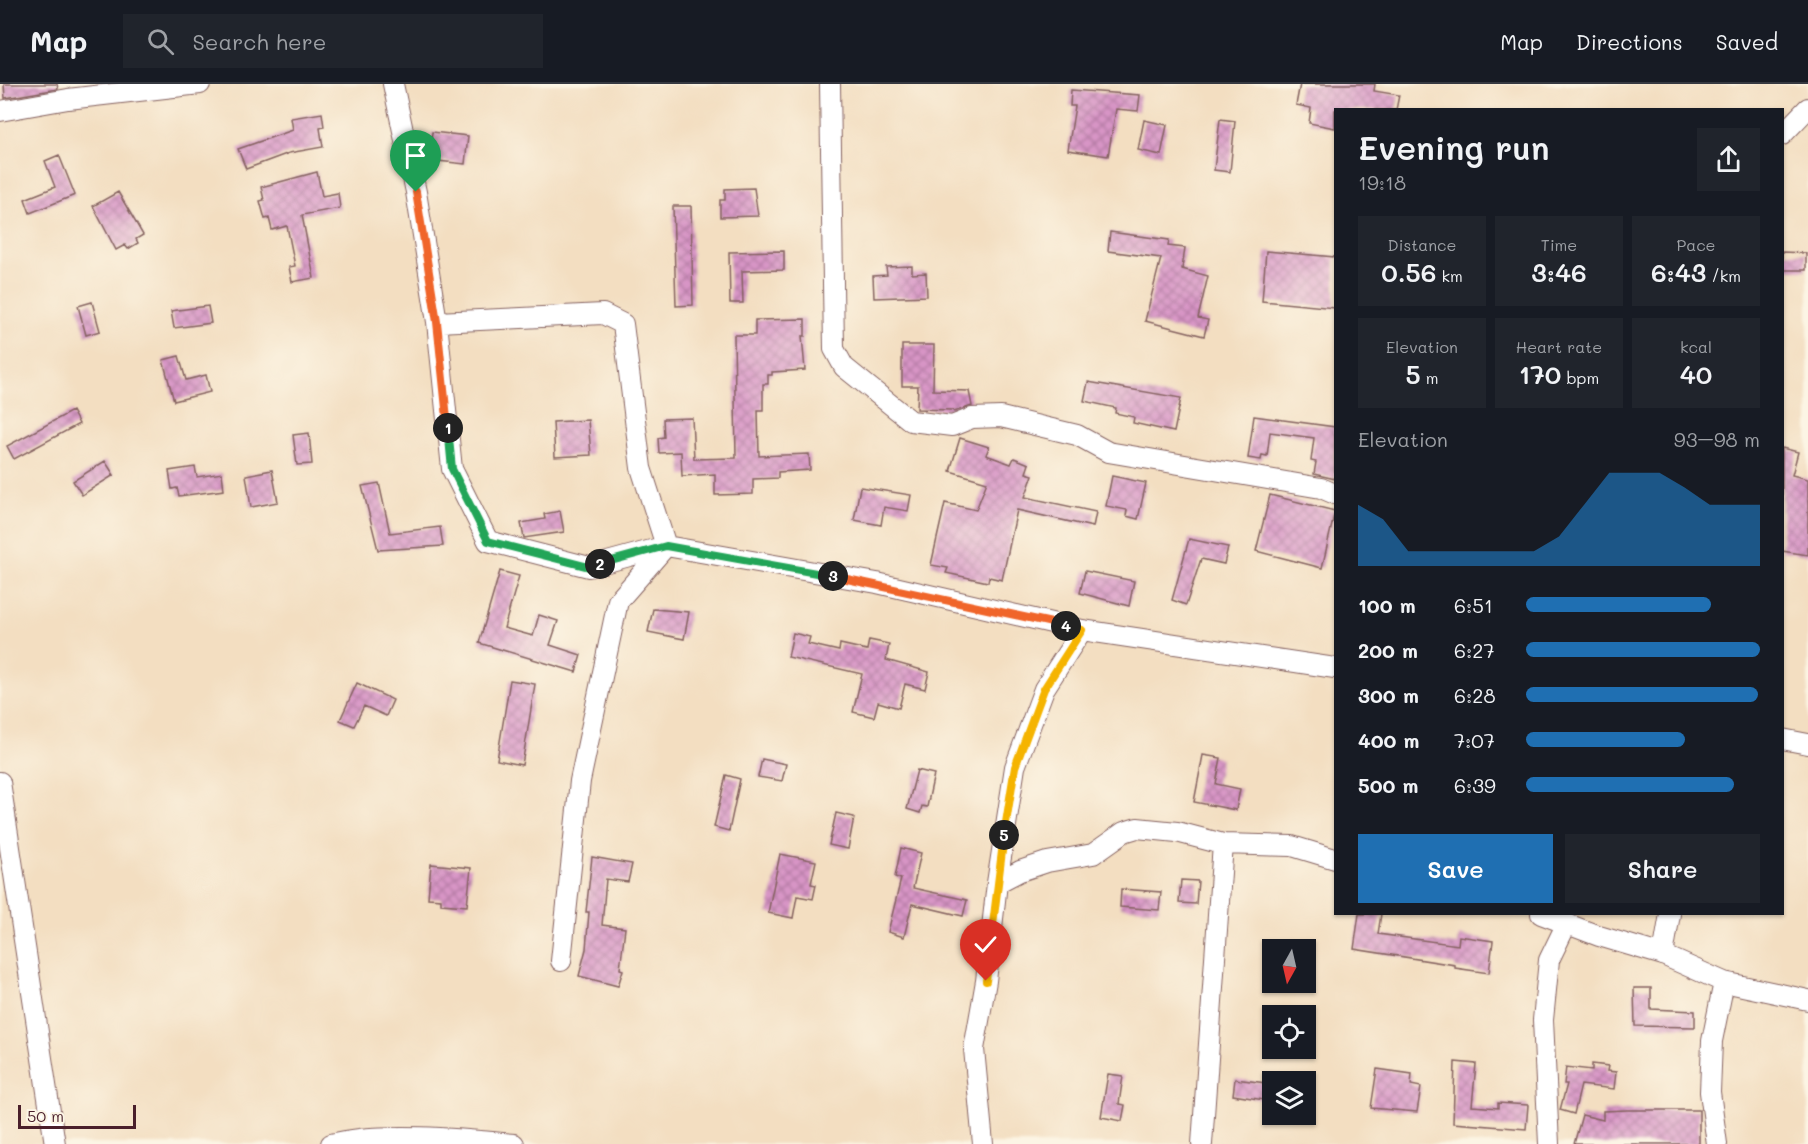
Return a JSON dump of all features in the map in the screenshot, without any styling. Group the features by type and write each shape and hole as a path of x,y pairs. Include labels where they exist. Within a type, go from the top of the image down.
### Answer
{"street":[{"path":"0,111 68,99 200,84"},
{"path":"393,84 416,192 437,322 452,469 488,541 589,567 666,546 878,583 1082,630 1334,668"},
{"path":"830,84 834,349 844,368 911,421 952,426 972,418 1001,417 1077,435 1108,452 1322,488 1334,494"},
{"path":"1784,133 1808,108"},
{"path":"437,322 603,314 623,324 641,468 666,546"},
{"path":"561,961 580,781 618,601 666,546"},
{"path":"971,1144 982,1134 974,1048 986,981 997,884 1015,767 1044,689 1082,630"},
{"path":"1784,739 1808,744"},
{"path":"0,782 55,1144"},
{"path":"997,884 1020,871 1047,862 1094,854 1124,832 1137,828 1177,832 1223,844 1292,846 1334,859"},
{"path":"1202,1144 1223,844"},
{"path":"1545,915 1663,955 1724,982 1808,1000"},
{"path":"1663,955 1670,915"},
{"path":"1549,1144 1543,1020 1549,960 1567,923"},
{"path":"1717,1144 1710,1092 1712,1041 1724,982"},
{"path":"332,1144 352,1138 468,1140 514,1144"}],"building":[{"path":"4,84 57,84 58,89 5,98"},
{"path":"1300,84 1375,84 1374,91 1399,95 1396,108 1334,108 1334,128 1309,123 1311,108 1296,105"},
{"path":"1071,90 1140,95 1138,111 1116,109 1108,156 1068,150 1075,106 1070,106"},
{"path":"322,113 324,127 320,128 323,147 289,153 246,169 238,149 293,130 291,118"},
{"path":"1220,119 1235,121 1230,172 1214,170"},
{"path":"1144,120 1167,125 1161,155 1138,150"},
{"path":"432,132 468,136 465,164 429,160"},
{"path":"59,155 75,195 30,213 25,199 55,187 45,161"},
{"path":"317,172 322,196 338,193 340,208 302,215 314,278 292,282 289,267 295,266 287,226 272,230 269,218 265,219 260,201 264,200 261,187"},
{"path":"754,188 758,216 720,217 720,200 725,200 725,189"},
{"path":"118,192 143,235 136,239 138,243 128,249 125,245 116,250 93,206"},
{"path":"673,206 691,206 693,305 676,306"},
{"path":"1110,232 1169,240 1168,246 1185,248 1182,269 1208,276 1198,318 1208,320 1204,336 1145,321 1161,258 1108,251"},
{"path":"784,251 784,270 742,271 743,303 730,303 729,252"},
{"path":"1266,251 1334,257 1334,308 1262,301"},
{"path":"1784,252 1806,253 1806,270 1784,270"},
{"path":"912,266 912,274 926,273 927,296 874,298 873,276 887,275 886,267"},
{"path":"92,302 100,331 86,335 78,306"},
{"path":"208,306 211,323 174,328 171,311"},
{"path":"805,319 805,336 802,336 805,370 772,372 772,375 768,375 768,384 763,384 763,410 758,410 759,456 809,454 810,470 778,472 778,478 753,479 753,494 715,495 715,474 682,476 681,452 659,453 658,438 664,437 663,419 692,418 694,459 736,458 734,335 755,335 755,320"},
{"path":"902,345 934,345 933,390 969,391 972,406 954,412 952,410 917,409 918,386 902,386"},
{"path":"179,356 186,380 206,375 210,392 174,401 163,360"},
{"path":"1088,382 1181,398 1174,432 1133,423 1134,417 1115,413 1116,408 1084,401"},
{"path":"72,411 79,424 14,459 7,446"},
{"path":"1254,416 1334,427 1334,479 1314,474 1316,462 1311,461 1314,438 1270,432 1267,456 1262,455 1261,460 1248,458"},
{"path":"588,420 591,455 555,457 553,422"},
{"path":"309,433 312,464 297,465 293,435"},
{"path":"960,438 989,447 986,455 1011,464 1014,458 1029,464 1026,473 1033,475 1025,497 1096,512 1093,527 1017,510 1002,580 989,577 988,582 946,573 948,568 931,565 945,503 976,510 987,482 950,471"},
{"path":"1784,448 1798,452 1792,475 1808,479 1808,555 1784,551"},
{"path":"105,461 114,475 82,495 73,481"},
{"path":"195,467 197,477 222,473 224,490 179,496 177,488 172,489 169,471"},
{"path":"272,470 278,502 251,507 246,475"},
{"path":"1112,476 1146,483 1138,519 1126,516 1127,510 1106,506"},
{"path":"379,483 390,533 440,527 443,546 378,550 362,486"},
{"path":"860,487 911,495 908,511 884,507 881,525 854,520"},
{"path":"1270,495 1334,511 1322,568 1256,551"},
{"path":"560,511 564,532 524,538 521,523 545,519 544,514"},
{"path":"1189,539 1228,547 1224,564 1201,559 1186,605 1172,600"},
{"path":"500,571 519,576 504,628 533,636 539,615 558,621 550,645 581,655 576,672 479,643"},
{"path":"1085,571 1134,581 1129,606 1080,593"},
{"path":"653,609 689,612 684,639 648,632"},
{"path":"793,633 810,637 808,644 839,651 840,644 867,650 869,640 889,644 886,660 929,672 925,689 905,684 899,708 878,702 874,717 853,712 862,674 788,657"},
{"path":"510,680 535,684 522,765 497,760"},
{"path":"357,683 393,700 386,716 364,706 354,726 340,720"},
{"path":"1203,755 1221,758 1216,784 1240,789 1236,810 1194,802"},
{"path":"762,759 786,764 782,781 758,777"},
{"path":"917,770 934,774 927,807 922,806 920,813 907,809"},
{"path":"726,775 740,779 729,831 714,827"},
{"path":"836,813 854,817 848,849 829,845"},
{"path":"901,848 921,853 913,888 967,900 963,916 912,904 904,937 888,932 901,879 895,877"},
{"path":"780,854 816,861 811,884 816,885 813,899 797,896 793,918 768,913"},
{"path":"592,857 632,864 628,882 606,879 602,925 625,928 620,969 623,970 618,986 579,976 586,949 589,912 586,912"},
{"path":"431,864 471,868 467,906 441,904 441,899 428,898"},
{"path":"1181,880 1198,881 1196,904 1179,903"},
{"path":"1121,889 1161,892 1159,910 1120,907"},
{"path":"1359,915 1381,915 1378,934 1458,945 1459,936 1493,941 1489,973 1455,968 1455,965 1354,949"},
{"path":"1634,988 1651,988 1651,1009 1695,1011 1695,1027 1635,1026"},
{"path":"1455,1062 1476,1064 1472,1106 1498,1108 1498,1103 1528,1105 1526,1129 1453,1123"},
{"path":"1592,1064 1608,1066 1607,1071 1616,1072 1614,1089 1581,1085 1574,1114 1560,1110 1567,1084 1564,1084 1566,1067 1592,1070"},
{"path":"1377,1069 1412,1074 1411,1085 1421,1087 1417,1112 1371,1108"},
{"path":"1108,1074 1123,1076 1119,1104 1125,1105 1122,1121 1101,1117"},
{"path":"1235,1079 1262,1082 1262,1100 1233,1095"},
{"path":"1699,1110 1699,1144 1574,1144 1582,1115 1603,1120 1603,1111"}],"route":[{"path":"416,192 437,322 452,469 488,541 589,567 666,546 878,583 1082,630 1044,689 1015,767 997,884 986,981"}]}
